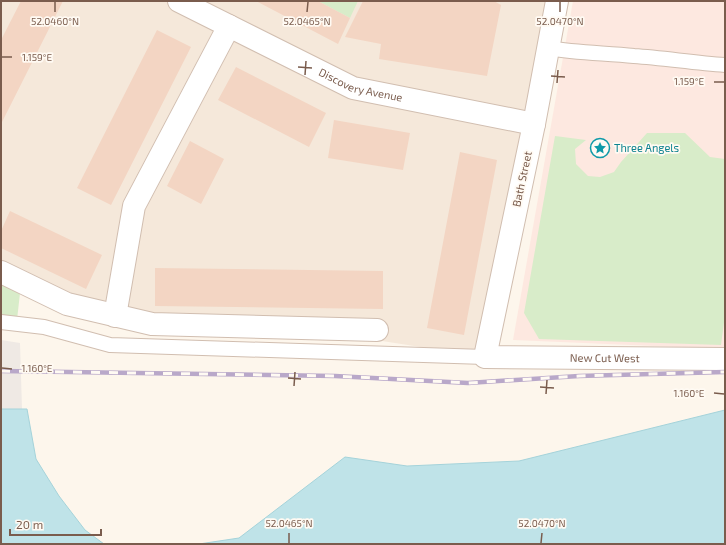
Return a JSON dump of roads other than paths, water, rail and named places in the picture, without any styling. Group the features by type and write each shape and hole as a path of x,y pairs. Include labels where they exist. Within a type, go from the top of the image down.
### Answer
{"street":[{"name":"Discovery Avenue","path":"179,1 353,88 534,124"},
{"name":"Bath Street","path":"485,357 534,124 557,1"},
{"path":"115,316 134,206 229,26"},
{"path":"1,272 67,304 152,324 378,330"},
{"name":"New Cut West","path":"485,357 725,359"}],"lane":[{"path":"548,48 570,52 635,56 725,65"},
{"path":"1,322 44,327 110,345 485,357"}],"water":[{"path":"1,409 27,409 36,459 59,496 85,530 104,544 1,544"},
{"path":"725,410 725,544 199,544 239,538 345,457 407,466 519,461"}],"railway":[{"path":"1,371 335,376 468,383 579,376 725,372"}],"place":[{"name":"Three Angels","path":"600,148"}]}
